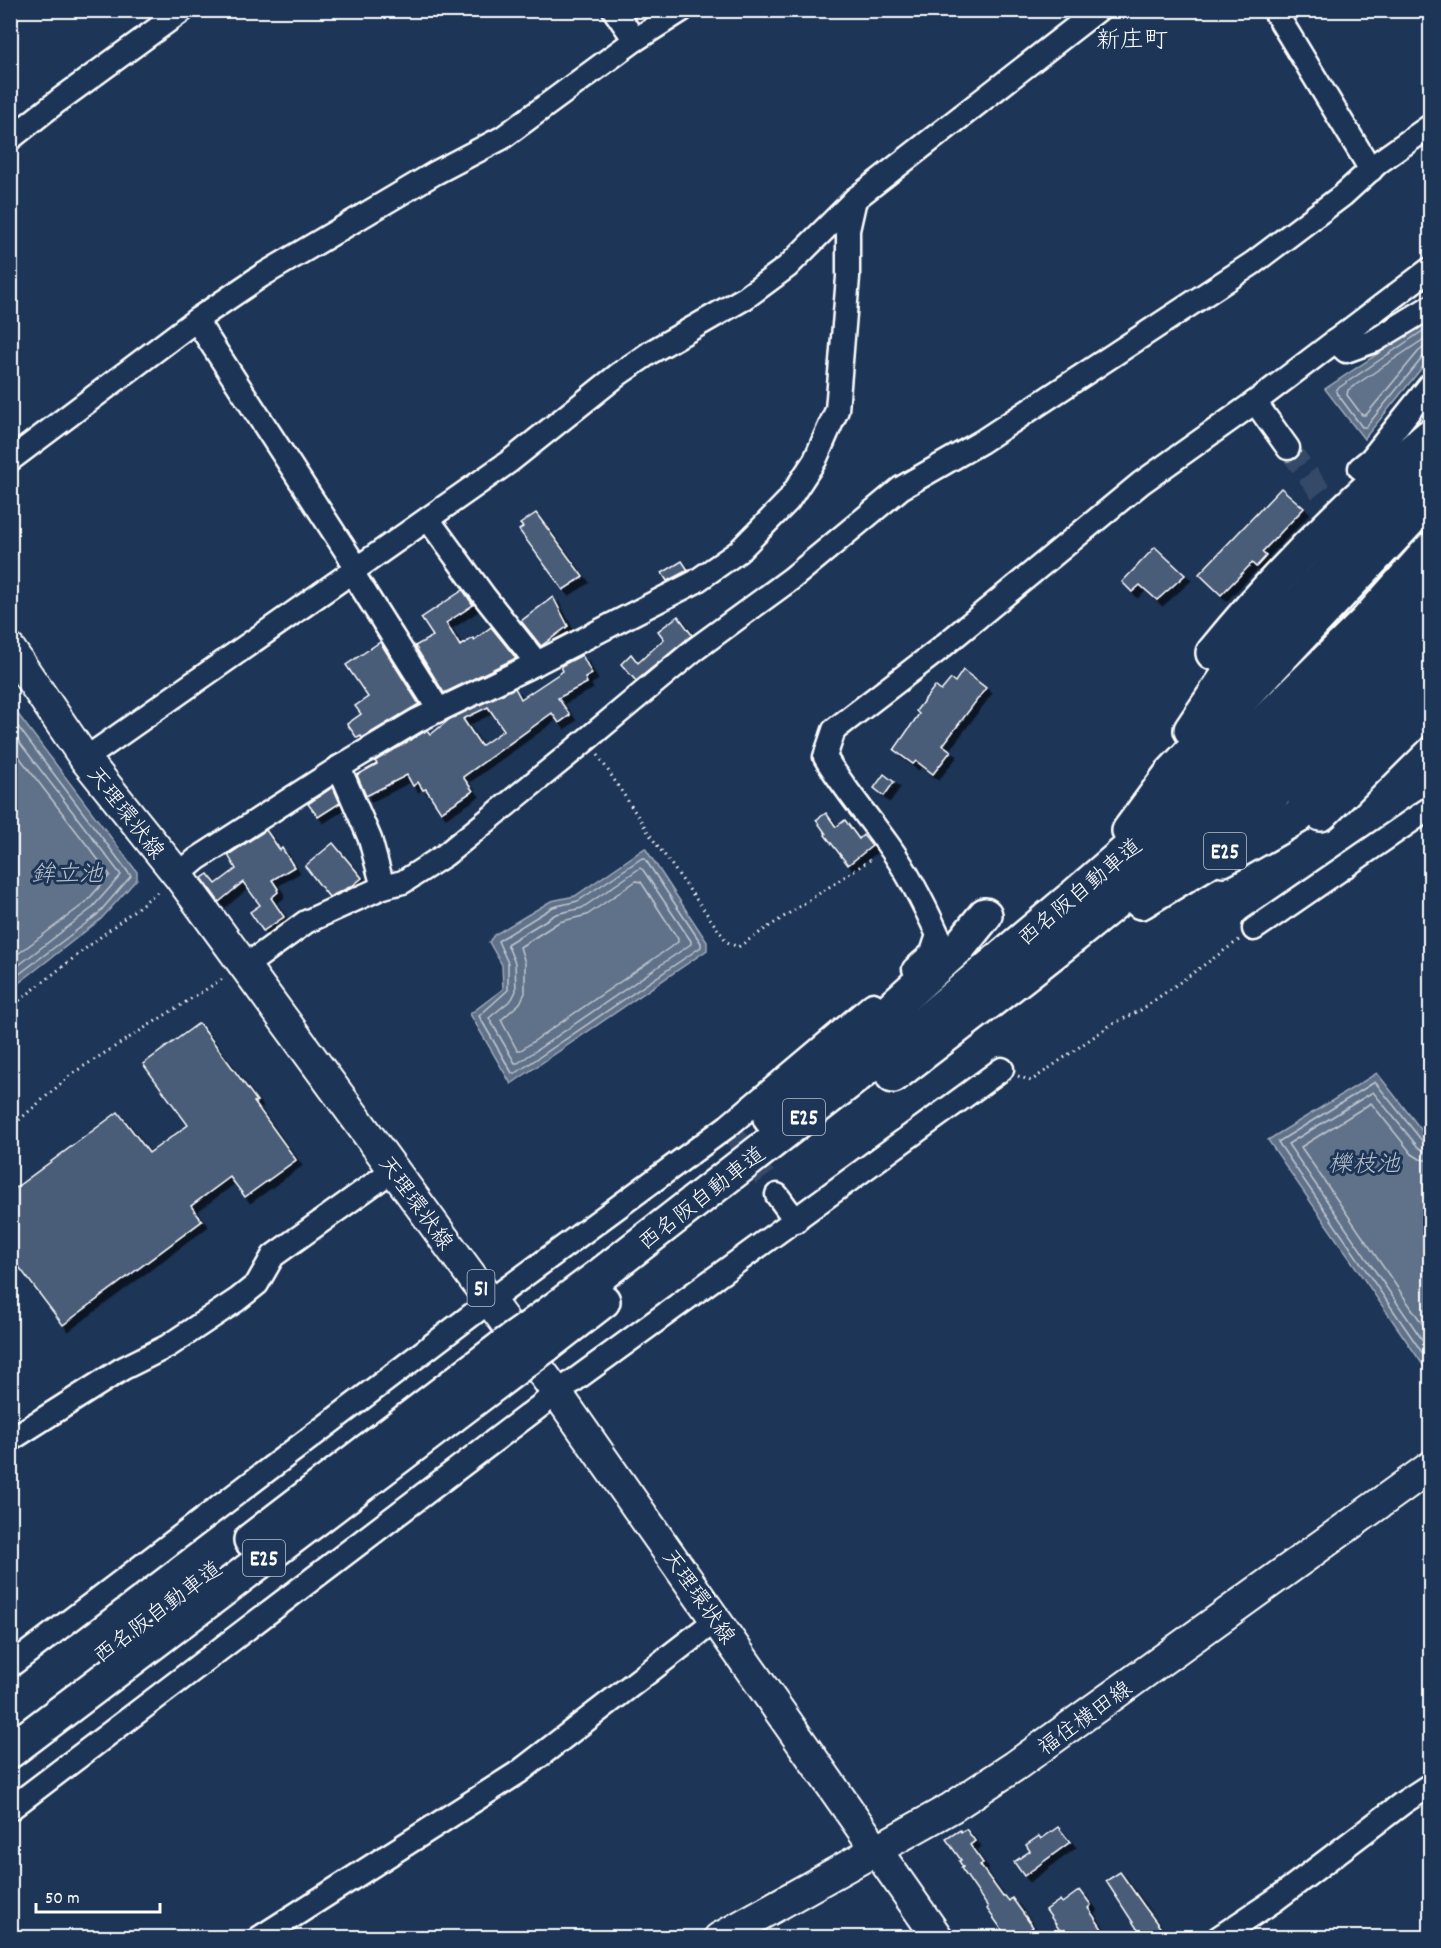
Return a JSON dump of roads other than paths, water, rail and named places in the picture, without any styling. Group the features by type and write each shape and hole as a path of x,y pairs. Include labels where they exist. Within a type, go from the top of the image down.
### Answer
{"highway":[{"path":"1431,436 1388,470 1302,554 1244,614 1213,653 1249,627 1396,478 1431,451"},
{"name":"E25","path":"1130,829 1170,762 1224,681 1324,577 1404,489 1431,464"},
{"name":"E25","path":"1170,762 1331,585 1431,480"},
{"name":"E25","path":"1071,899 1130,829 1171,774 1431,498"},
{"name":"E25","path":"1071,899 1174,784 1350,605 1431,517"},
{"name":"E25","path":"1071,899 1358,614 1431,532"},
{"name":"西名阪自動車道","path":"538,1336 598,1277 908,1036 1184,801 1366,622 1431,550"},
{"name":"西名阪自動車道","path":"10,1722 511,1356 1050,957 1195,834 1257,776 1431,588"},
{"name":"E25","path":"1050,957 1223,828 1282,772 1431,608"},
{"name":"E25","path":"1050,957 1243,822 1302,767 1431,628"},
{"name":"E25","path":"1050,957 1282,803 1431,650"},
{"name":"E25","path":"1050,957 1287,812 1431,669"},
{"path":"1050,957 1297,817 1337,782 1431,687"},
{"path":"1050,957 1281,846 1309,825 1431,706"},
{"path":"598,1277 609,1254 725,1159 960,946 985,915"},
{"name":"西名阪自動車道","path":"10,1751 511,1356"}],"main road":[{"name":"天理環状線","path":"10,649 86,759 178,875 557,1393 938,1938"},
{"name":"福住横田線","path":"719,1938 951,1808 1015,1766 1431,1467"}],"street":[{"path":"10,139 183,10"},
{"path":"614,10 635,40"},
{"path":"10,459 196,320 261,276 435,173 502,138 635,40 682,10"},
{"path":"86,759 510,461 635,363 745,298 787,267 855,198 1098,10"},
{"path":"1274,10 1371,170"},
{"path":"244,967 306,922 383,887 403,882 445,855 588,740 694,650 791,579 901,488 981,442 1253,263 1431,126"},
{"path":"178,875 196,859 339,767 416,721 537,663 695,582 738,552 788,501 815,460 837,410 848,277 848,230 855,198"},
{"path":"10,1666 490,1301 730,1130 932,953 938,935 919,895 890,847 837,777 825,757 834,730 937,651 1141,483 1255,402 1431,269"},
{"path":"1335,341 1346,351 1374,341 1431,307"},
{"path":"196,320 355,570 439,710"},
{"path":"1360,468 1371,459 1431,386"},
{"path":"1255,402 1288,448"},
{"path":"428,519 484,596 537,663"},
{"path":"339,767 370,839 383,887"},
{"path":"1254,929 1431,808"},
{"path":"10,1809 557,1393 1002,1069"},
{"path":"10,1440 122,1369 168,1346 237,1300 257,1284 273,1257 393,1170"},
{"path":"777,1195 796,1221"},
{"path":"260,1938 519,1772 717,1620"},
{"path":"1218,1938 1275,1900 1404,1802 1431,1785"}],"water":[{"path":"1430,319 1430,358 1364,439 1325,389"},
{"name":"鉾立池","path":"11,705 137,872 137,879 101,919 11,989"},
{"path":"645,848 707,942 707,950 511,1084 470,1014 503,989 502,965 489,942 494,935 551,901 575,896"},
{"name":"櫟枝池","path":"1377,1073 1430,1141 1430,1375 1268,1140"}],"tunnel":[{"path":"1288,448 1403,602"},
{"path":"733,1133 777,1195"}],"district":[{"name":"新庄町","path":"1132,39"}]}
